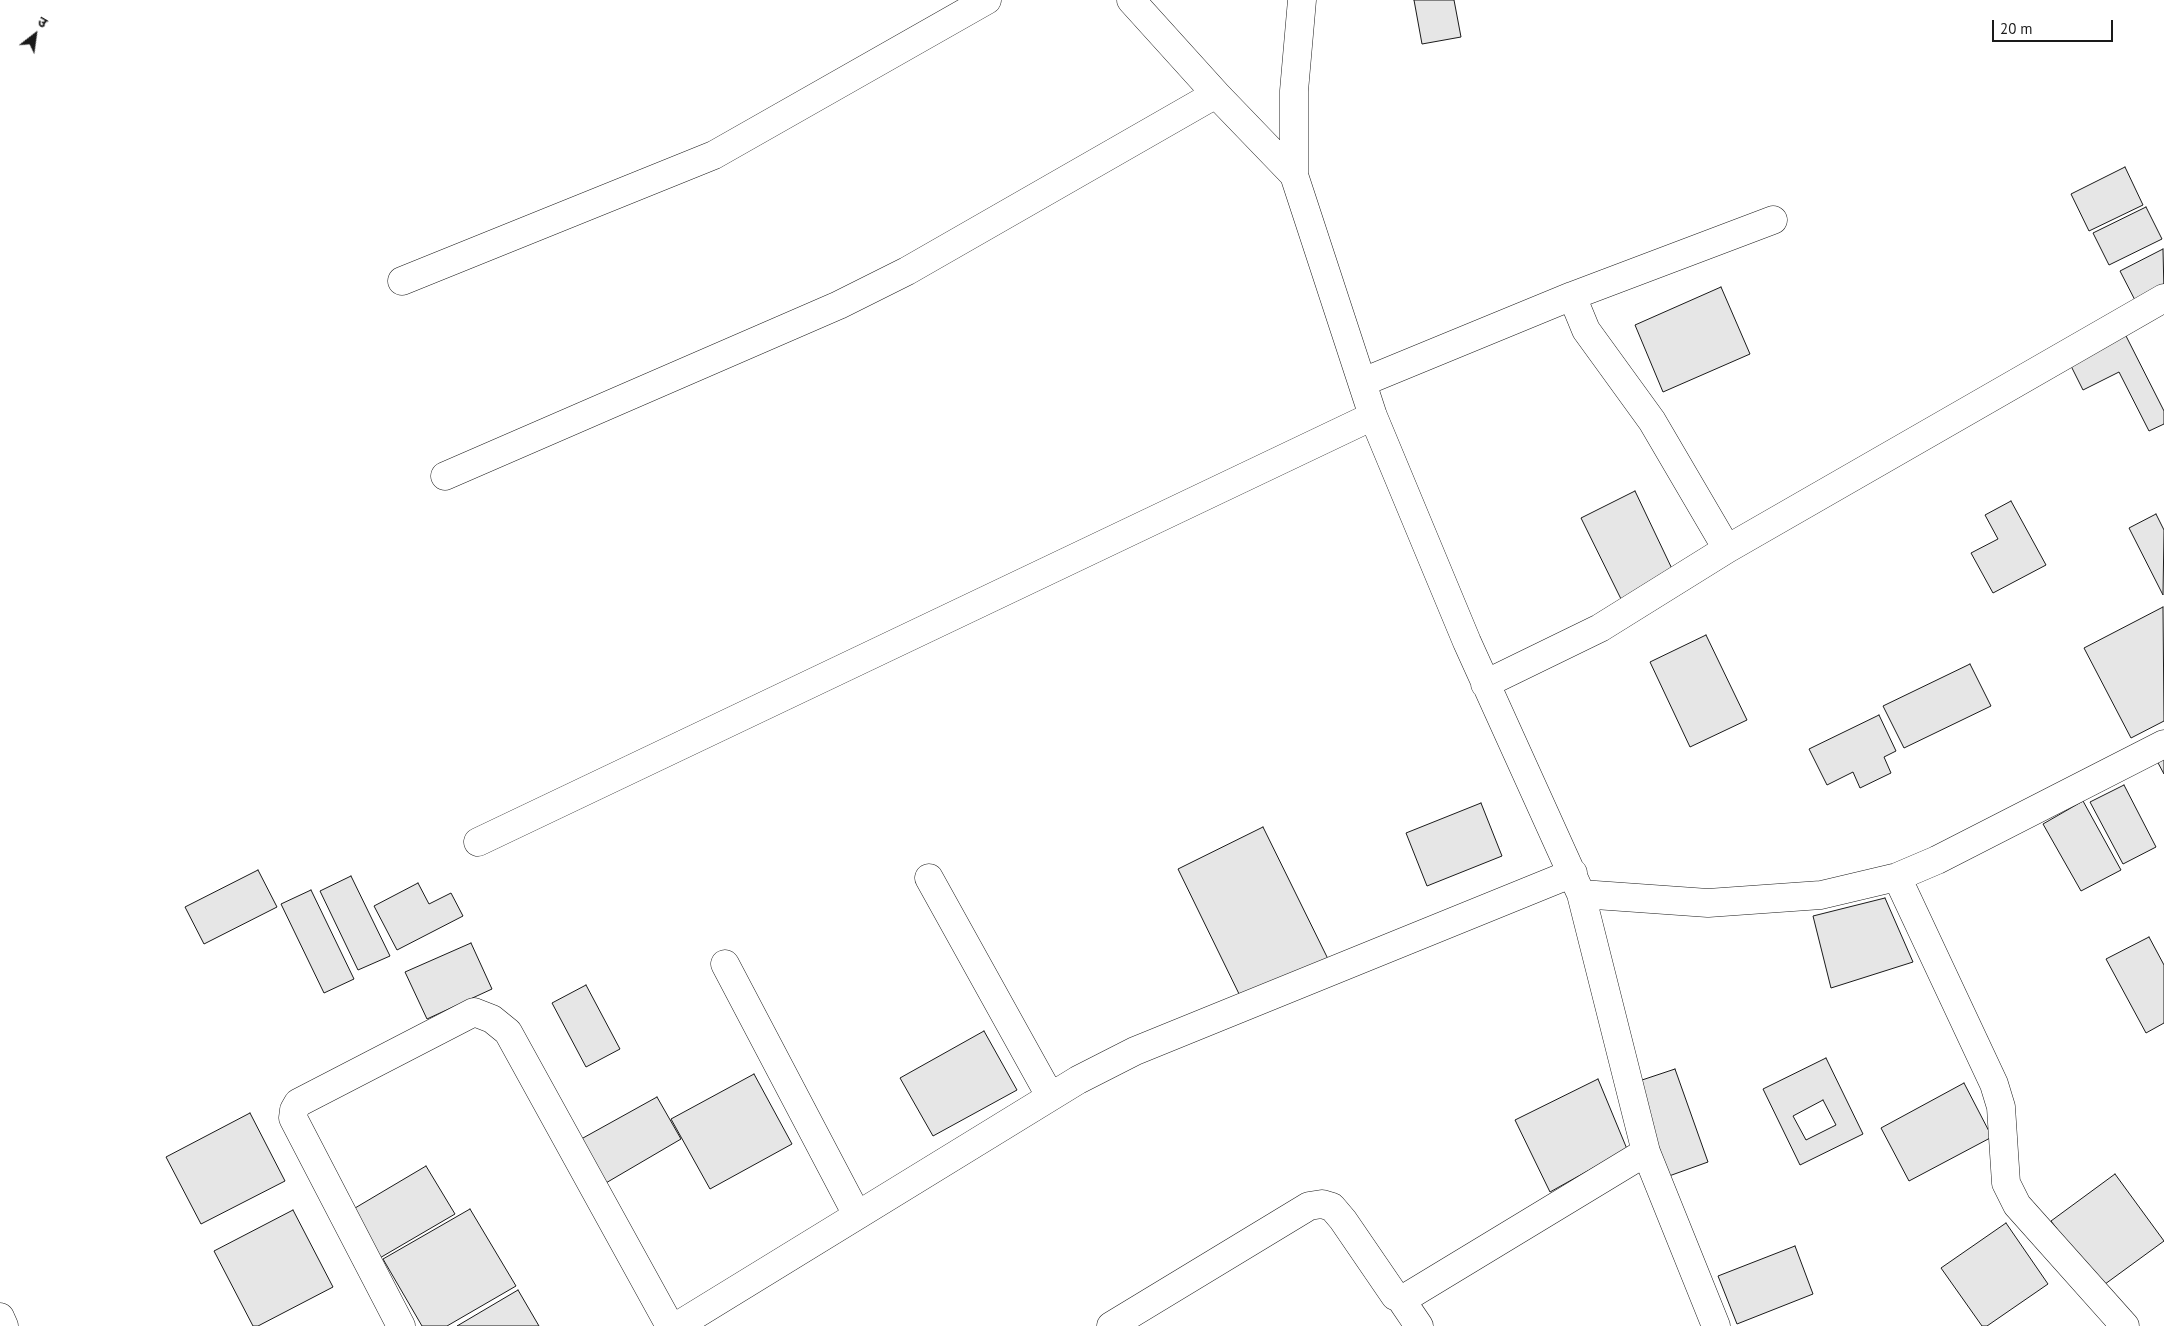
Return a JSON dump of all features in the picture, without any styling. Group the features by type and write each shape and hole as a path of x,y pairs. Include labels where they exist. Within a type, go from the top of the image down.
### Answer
{"street":[{"path":"402,281 714,155 987,0"},
{"path":"1131,0 1216,94 1294,175"},
{"path":"1302,0 1294,91 1294,175 1373,416 1486,684 1577,883 1646,1152 1716,1326"},
{"path":"445,476 839,305 907,271 1216,94"},
{"path":"1363,382 1572,296 1774,220"},
{"path":"1572,296 1586,330 1652,421 1727,549"},
{"path":"1486,684 1600,628 1727,549 2164,298"},
{"path":"478,842 1373,416"},
{"path":"677,1326 1050,1096 1135,1051 1577,883 1708,904 1820,895 1897,877 1937,860 2164,744"},
{"path":"1897,877 1994,1084 2001,1107 2006,1183 2017,1205 2124,1326"},
{"path":"930,878 1050,1096"},
{"path":"725,964 857,1214"},
{"path":"401,1326 293,1118 294,1110 298,1103 474,1012 492,1019 508,1032 670,1326"},
{"path":"1400,1298 1408,1297 1646,1152"},
{"path":"1111,1326 1309,1206 1322,1204 1332,1207 1343,1220 1419,1326"},
{"path":"0,1317 4,1326"}],"building":[{"path":"1414,0 1454,0 1461,37 1422,44"},
{"path":"2125,167 2143,205 2089,231 2071,194"},
{"path":"2146,207 2162,239 2109,265 2093,233"},
{"path":"2163,249 2164,293 2138,306 2120,271"},
{"path":"1721,287 1750,354 1663,392 1635,325"},
{"path":"2124,332 2164,411 2164,424 2149,431 2119,372 2083,390 2068,360"},
{"path":"1635,491 1674,573 1621,599 1581,518"},
{"path":"2011,501 2046,565 1993,593 1971,553 1998,539 1985,515"},
{"path":"2156,514 2164,530 2163,595 2129,528"},
{"path":"2163,607 2164,721 2131,738 2084,648"},
{"path":"1706,635 1747,720 1690,747 1650,662"},
{"path":"1970,664 1991,706 1904,748 1883,706"},
{"path":"1879,715 1896,751 1884,757 1891,773 1860,788 1853,772 1827,785 1809,749"},
{"path":"2164,758 2164,774 2157,761"},
{"path":"2124,785 2156,847 2123,864 2090,802"},
{"path":"2083,801 2121,870 2081,891 2043,824"},
{"path":"1481,803 1502,856 1427,886 1406,833"},
{"path":"1263,827 1328,959 1242,1000 1178,869"},
{"path":"258,870 277,907 204,944 185,907"},
{"path":"351,876 390,956 358,970 320,891"},
{"path":"418,883 429,904 451,893 463,916 397,950 374,906"},
{"path":"311,890 354,979 324,993 281,904"},
{"path":"1885,898 1913,962 1831,988 1813,916"},
{"path":"2149,937 2164,965 2164,1023 2146,1033 2106,959"},
{"path":"471,943 492,989 427,1019 405,972"},
{"path":"586,985 620,1049 586,1067 552,1003"},
{"path":"984,1031 1017,1090 933,1136 900,1078"},
{"path":"1826,1058 1863,1134 1800,1165 1763,1089","holes":["1823,1100 1836,1125 1806,1140 1793,1116"]},
{"path":"1675,1069 1708,1162 1669,1176 1636,1082"},
{"path":"754,1074 792,1144 710,1189 671,1119"},
{"path":"1598,1079 1627,1149 1550,1192 1515,1120"},
{"path":"1964,1083 1992,1137 1909,1181 1881,1128"},
{"path":"657,1097 681,1139 599,1187 574,1143"},
{"path":"250,1113 285,1181 201,1224 166,1157"},
{"path":"426,1166 455,1214 378,1259 350,1211"},
{"path":"2115,1174 2164,1241 2101,1287 2051,1221"},
{"path":"470,1209 516,1286 447,1326 422,1326 383,1259"},
{"path":"293,1210 333,1287 258,1326 253,1326 214,1251"},
{"path":"2006,1223 2048,1284 1987,1326 1982,1326 1941,1268"},
{"path":"1795,1246 1813,1294 1737,1324 1718,1276"},
{"path":"518,1290 539,1326 457,1326"}]}
